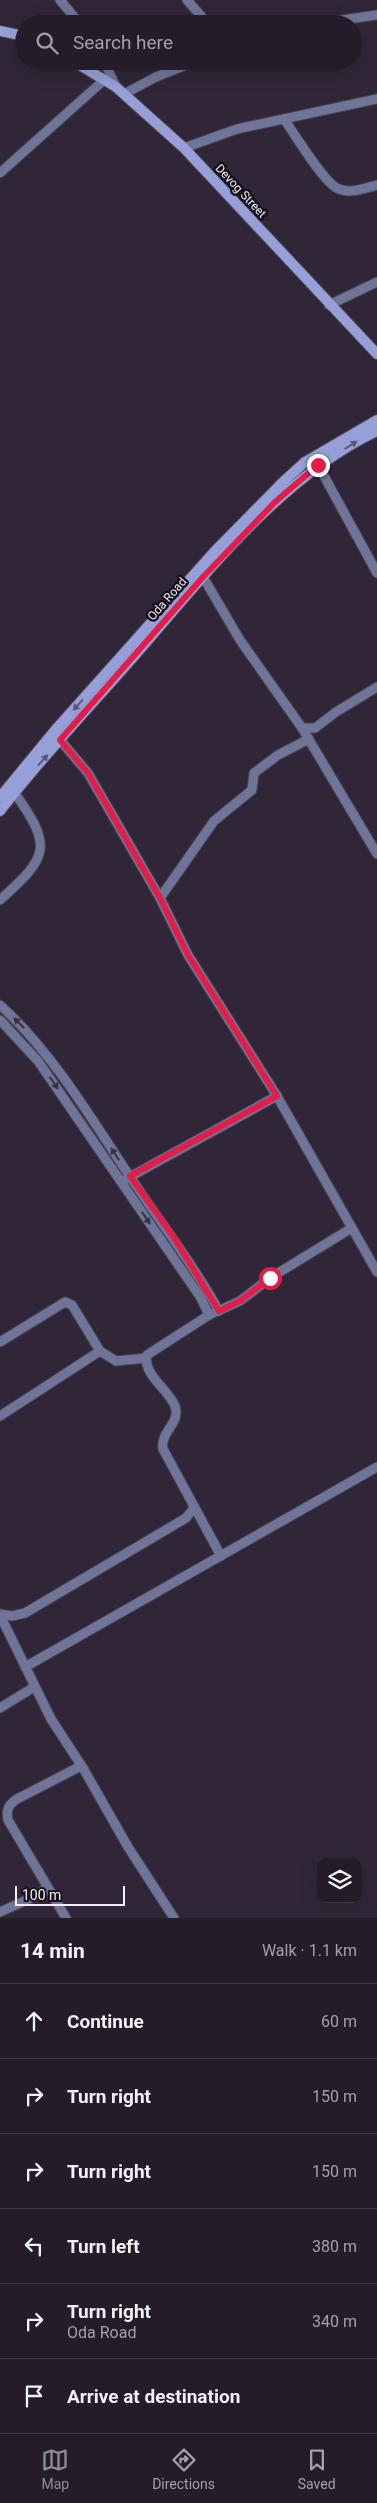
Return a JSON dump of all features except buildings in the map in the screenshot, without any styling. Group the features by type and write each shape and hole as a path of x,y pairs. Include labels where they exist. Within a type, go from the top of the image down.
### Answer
{"street":[{"path":"60,0 72,15"},
{"path":"187,0 200,15"},
{"path":"362,18 377,16"},
{"path":"0,31 15,34"},
{"name":"Devog Street","path":"88,70 116,87 184,148 329,305 377,354"},
{"path":"108,70 116,87"},
{"path":"124,94 174,70"},
{"path":"0,173 104,80"},
{"path":"184,148 237,129 377,99"},
{"path":"284,119 320,172 337,189 350,191 377,185"},
{"path":"329,305 377,282"},
{"name":"Oda Road","path":"0,797 63,722 215,551 283,482 305,462 377,420"},
{"name":"Oda Road","path":"0,811 14,792 203,577 275,502 318,465 377,430"},
{"path":"318,465 377,573"},
{"path":"203,577 240,640 309,739 377,854"},
{"path":"302,728 315,728 336,712 377,687"},
{"path":"160,898 214,821 252,790 254,773 278,754 309,739"},
{"path":"60,740 88,773 160,898 188,955 277,1096 350,1229 377,1272"},
{"path":"0,900 28,875 40,857 41,840 33,819 14,792"},
{"path":"0,1005 20,1023 47,1055 210,1315"},
{"path":"0,1020 38,1061 126,1179 173,1236 219,1311"},
{"path":"38,1061 47,1055"},
{"path":"126,1179 277,1096"},
{"path":"146,1358 150,1352 210,1315 240,1301 270,1278 350,1229"},
{"path":"0,1342 65,1302 72,1305 100,1351 116,1361 146,1358"},
{"path":"0,1416 100,1351"},
{"path":"146,1358 156,1380 175,1406 175,1422 163,1438 163,1449 222,1556"},
{"path":"25,1667 377,1467"},
{"path":"0,1614 12,1616 25,1613 186,1518 194,1508"},
{"path":"0,1614 51,1719 128,1847 174,1918"},
{"path":"0,1708 34,1687"},
{"path":"66,1918 47,1888 4,1810 17,1799 81,1766"},
{"path":"0,1912 36,1896 47,1888"}],"route":[{"path":"270,1278 240,1301 219,1311 173,1236 130,1176 277,1096 188,955 160,898 101,800 88,773 60,740 203,577 275,502 318,465"}]}
